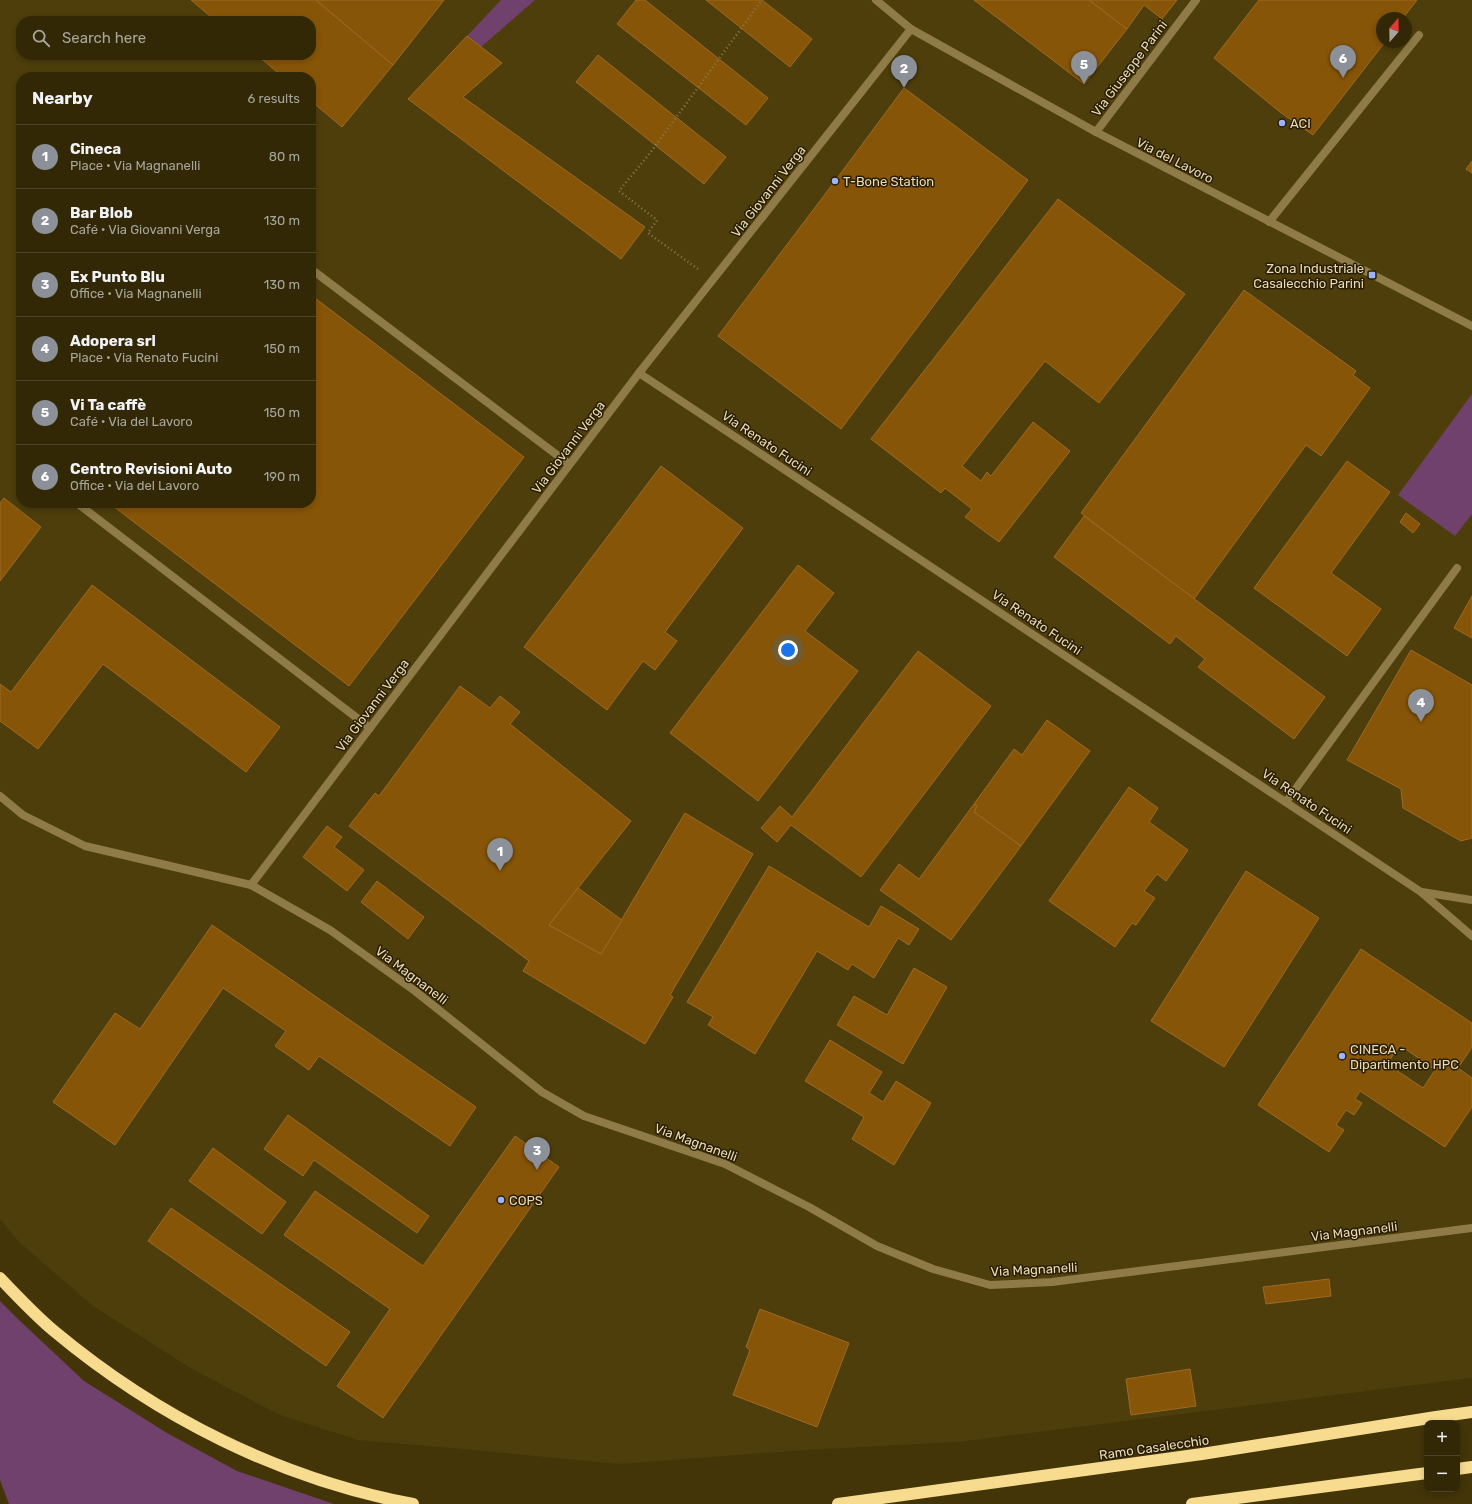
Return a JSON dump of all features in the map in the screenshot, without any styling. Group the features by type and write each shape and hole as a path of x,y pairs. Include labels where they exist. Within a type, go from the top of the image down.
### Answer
{"highway":[{"path":"0,1278 53,1330 132,1390 221,1441 268,1461 345,1488 413,1504"},
{"name":"Ramo Casalecchio","path":"838,1504 1202,1454 1472,1412"},
{"path":"1460,1469 1472,1467"},
{"path":"1192,1504 1424,1473"}],"street":[{"name":"Via del Lavoro","path":"876,0 912,29 1096,132 1472,326"},
{"name":"Via Giuseppe Parini","path":"1096,132 1196,0"},
{"name":"Via Giovanni Verga","path":"251,885 639,372 912,29"},
{"path":"1269,222 1419,35"},
{"path":"316,273 570,464"},
{"name":"Via Renato Fucini","path":"639,372 1421,892 1472,936"},
{"path":"84,508 370,728"},
{"path":"1286,802 1457,568"},
{"name":"Via Magnanelli","path":"0,796 23,815 85,846 251,885 330,930 415,991 542,1092 584,1116 725,1164 809,1207 877,1246 933,1269 990,1285 1052,1282 1472,1228"},
{"path":"1421,892 1472,900"}],"path":[{"path":"713,279 648,233 657,220 619,191 650,153 762,0"}],"shaded area":[{"path":"0,0 1472,0 1472,1378 957,1442 805,1450 619,1464 358,1440 280,1415 192,1369 93,1306 19,1242 0,1219"},
{"path":"501,0 535,0 481,47 467,36"},
{"path":"1472,394 1472,514 1455,536 1398,495"},
{"path":"0,1301 84,1381 167,1433 237,1471 334,1504 9,1504 0,1480"}],"building":[{"path":"191,0 316,0 393,65 342,127 316,105 316,72 277,72 263,60 316,60 316,16 210,16"},
{"path":"316,0 444,0 393,65"},
{"path":"636,0 645,0 768,98 746,125 617,24"},
{"path":"706,0 762,0 812,39 790,67"},
{"path":"974,0 1089,0 1127,29 1084,84"},
{"path":"1089,0 1177,0 1162,19 1144,5 1127,29"},
{"path":"1259,0 1417,0 1408,12 1376,12 1376,48 1380,48 1313,135 1280,112 1214,58"},
{"path":"467,36 502,63 463,97 645,227 621,259 408,99"},
{"path":"598,55 726,157 704,184 576,82"},
{"path":"904,88 1028,180 841,429 718,336"},
{"path":"1472,161 1472,173 1466,169"},
{"path":"1058,199 1185,294 1099,403 1045,361 962,466 981,481 987,472 991,476 1033,422 1070,451 999,542 965,517 972,509 945,488 941,493 871,439"},
{"path":"1244,290 1356,371 1353,375 1370,388 1321,456 1306,445 1194,599 1081,513"},
{"path":"316,299 524,457 349,686 116,508 316,508"},
{"path":"1347,461 1390,492 1331,573 1381,609 1347,656 1254,588"},
{"path":"661,466 743,528 665,632 677,641 655,670 643,661 607,710 524,647"},
{"path":"4,498 41,527 0,581 0,503"},
{"path":"1406,513 1420,524 1413,533 1400,522"},
{"path":"1084,516 1325,697 1294,739 1198,667 1205,659 1176,636 1170,644 1054,557"},
{"path":"798,565 834,593 805,631 858,671 758,801 670,733"},
{"path":"92,585 280,727 246,772 103,664 38,749 0,721 0,684 11,692"},
{"path":"1472,596 1472,638 1454,628"},
{"path":"1411,650 1472,685 1472,838 1461,841 1403,808 1401,789 1347,760"},
{"path":"918,651 991,706 861,877 791,825 777,842 761,828 780,806 792,817"},
{"path":"460,686 490,708 500,696 520,712 510,724 631,821 549,925 601,954 685,813 753,854 670,995 673,997 645,1044 523,971 529,961 349,826 375,793 379,796"},
{"path":"1047,720 1090,751 1021,846 974,812 977,806 974,804 1014,749 1022,755"},
{"path":"1129,787 1158,808 1149,822 1188,850 1166,881 1157,874 1144,891 1155,898 1136,925 1132,923 1115,947 1049,901"},
{"path":"974,804 977,806 974,812 1021,846 951,940 880,890 899,864 919,879"},
{"path":"327,826 342,837 334,847 364,870 347,891 303,857"},
{"path":"769,866 869,927 881,906 919,929 909,945 898,938 874,978 852,964 848,970 817,951 755,1054 708,1025 713,1017 687,1002"},
{"path":"1246,871 1319,918 1224,1067 1151,1021"},
{"path":"377,881 424,917 408,939 361,902"},
{"path":"578,888 622,920 601,954 549,925"},
{"path":"212,925 476,1107 450,1146 319,1056 309,1070 275,1046 286,1031 223,988 115,1145 53,1102 115,1013 140,1029"},
{"name":"CINECA - Dipartimento HPC","path":"1361,949 1472,1023 1472,1047 1458,1068 1472,1078 1472,1107 1445,1147 1360,1091 1355,1099 1362,1103 1354,1115 1346,1110 1336,1125 1344,1130 1329,1152 1258,1105","holes":["1400,1045 1435,1070 1423,1088 1387,1064"]},
{"path":"914,968 947,987 903,1064 837,1025 854,996 887,1015"},
{"path":"830,1040 882,1072 869,1093 883,1102 896,1081 931,1103 894,1165 852,1139 864,1117 805,1081"},
{"path":"288,1115 429,1216 417,1233 314,1160 303,1176 264,1149"},
{"path":"515,1136 559,1167 383,1418 337,1386 390,1309 284,1235 315,1191 423,1266"},
{"path":"213,1148 286,1202 262,1234 189,1181"},
{"path":"171,1208 350,1332 326,1366 148,1241"},
{"path":"1329,1279 1331,1296 1266,1304 1263,1287"},
{"path":"760,1309 849,1343 817,1427 733,1395 750,1350 746,1347"},
{"path":"1190,1369 1196,1406 1131,1415 1126,1379"}],"place":[{"name":"Centro Revisioni Auto","path":"1343,78"},
{"name":"Vi Ta caffè","path":"1084,84"},
{"name":"Bar Blob","path":"904,88"},
{"name":"ACI","path":"1282,123"},
{"name":"T-Bone Station","path":"835,181"},
{"name":"Zona Industriale Casalecchio Parini","path":"1372,275"},
{"name":"Adopera srl","path":"1421,722"},
{"name":"Cineca","path":"500,871"},
{"name":"CINECA - Dipartimento HPC","path":"1342,1056"},
{"name":"Ex Punto Blu","path":"537,1170"},
{"name":"COPS","path":"501,1200"}]}
